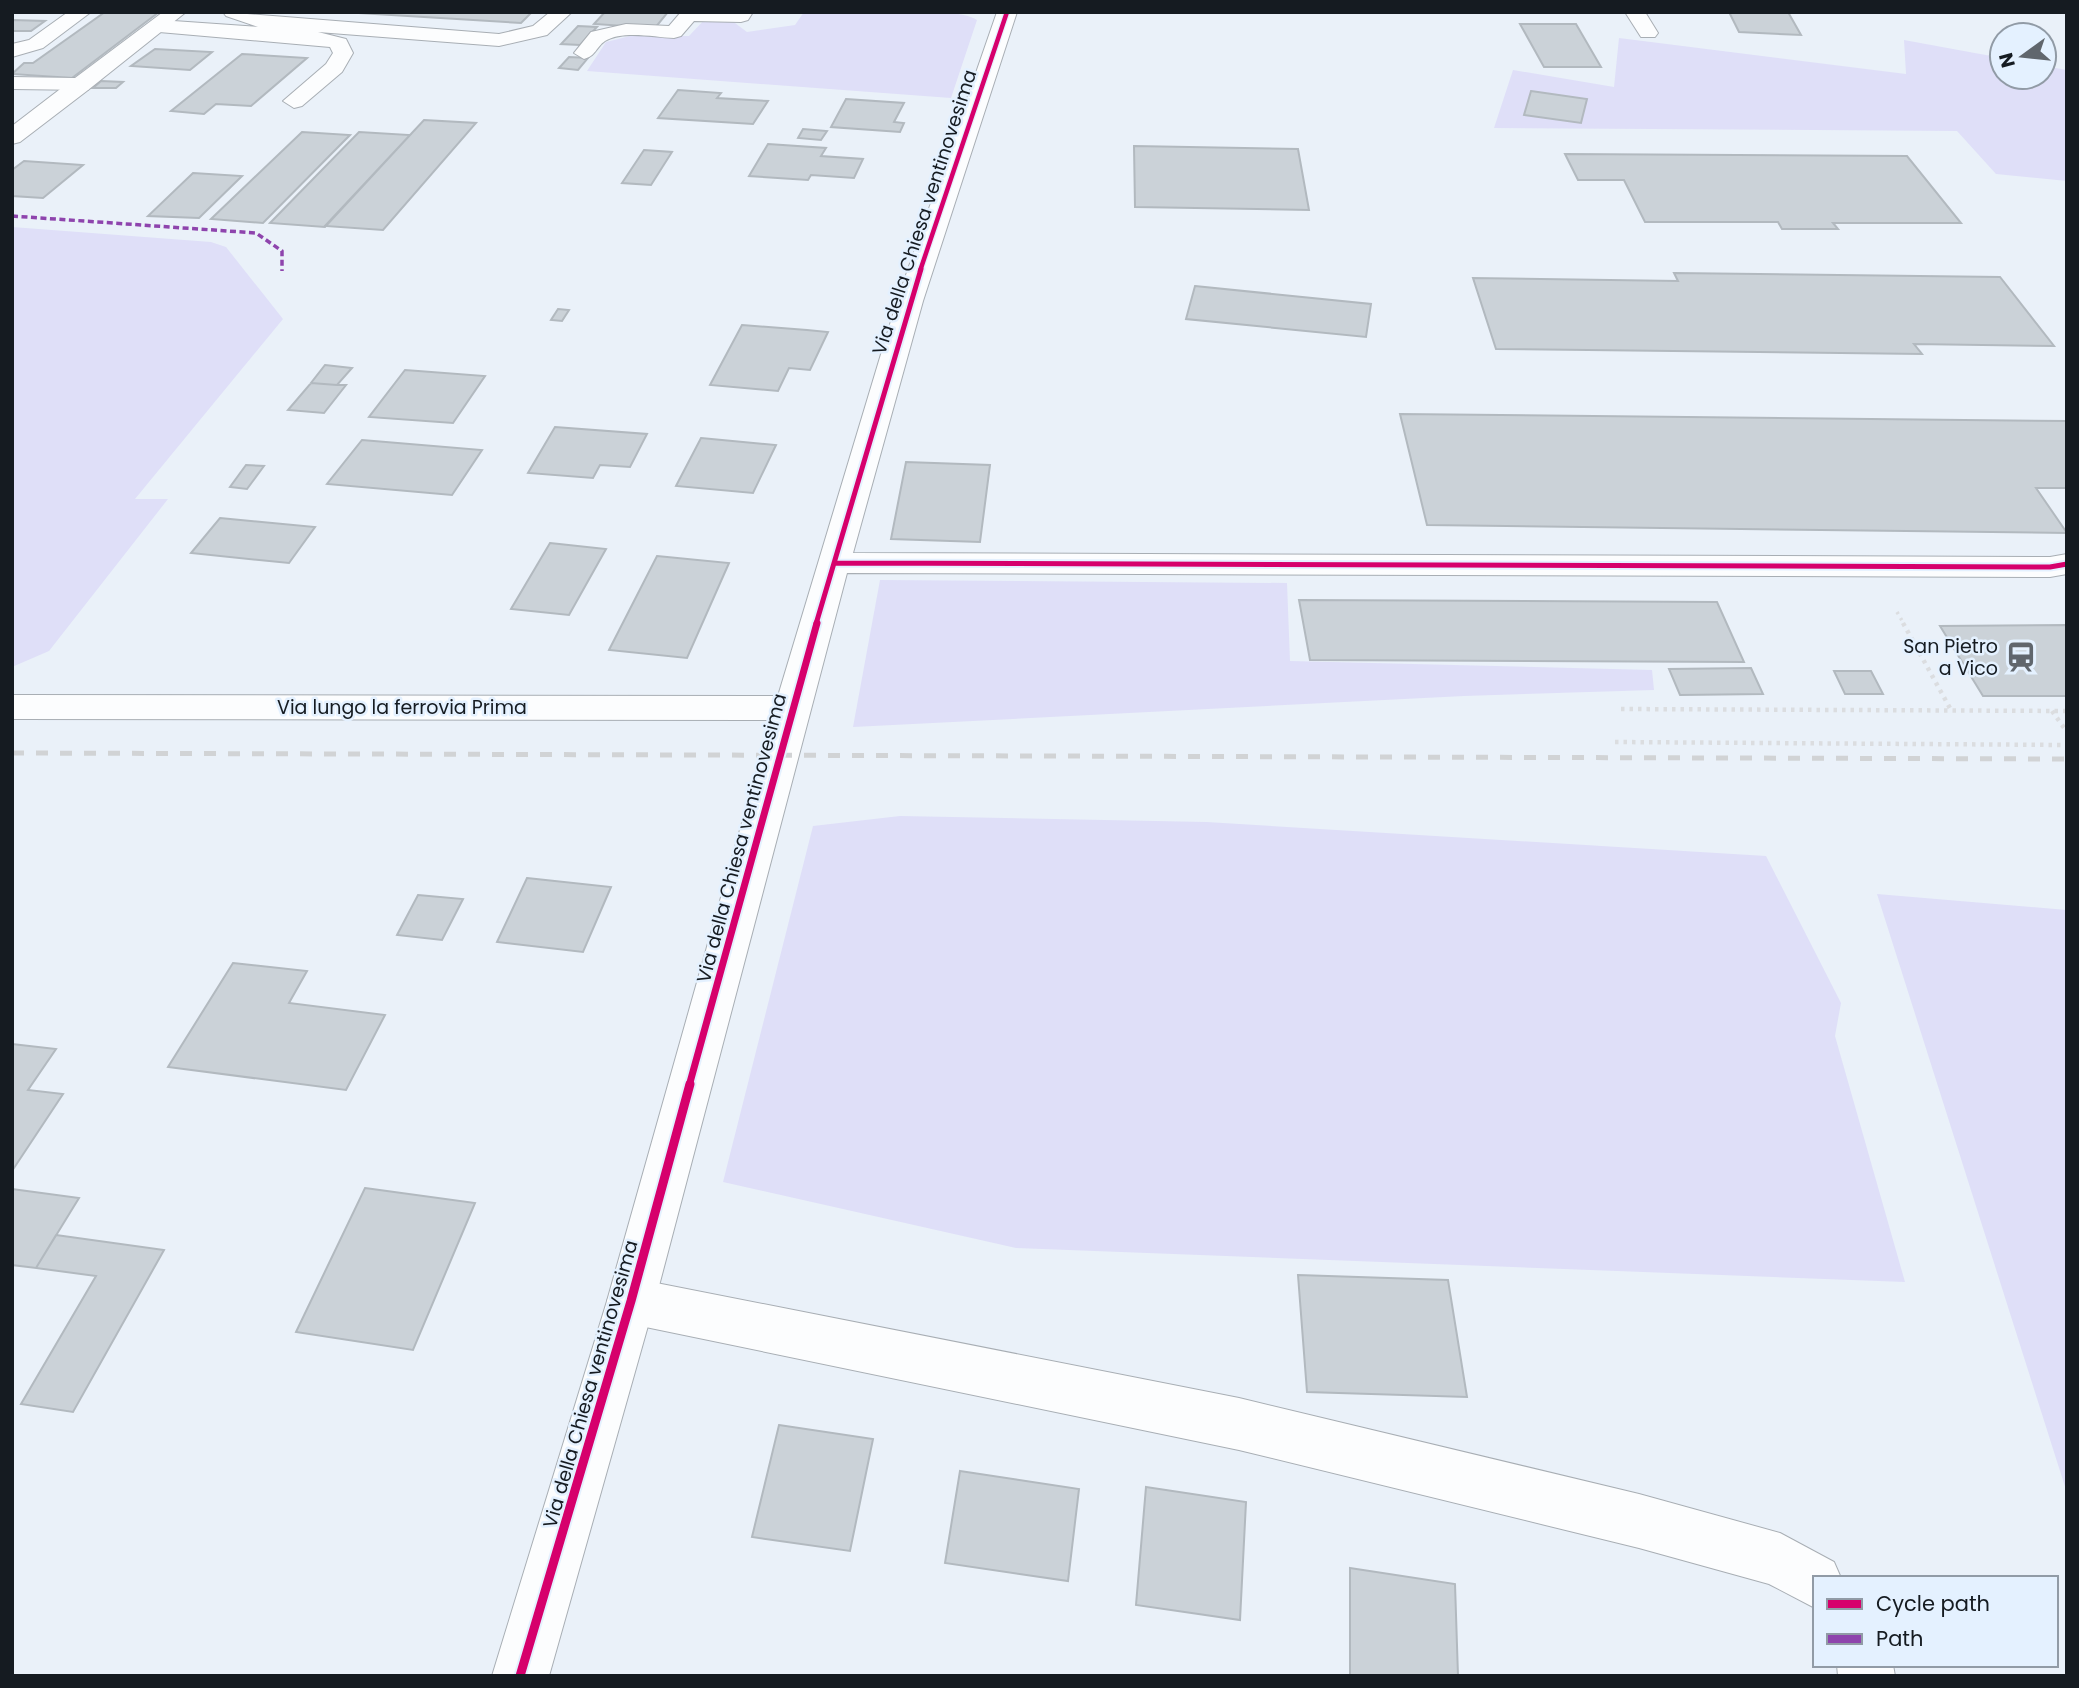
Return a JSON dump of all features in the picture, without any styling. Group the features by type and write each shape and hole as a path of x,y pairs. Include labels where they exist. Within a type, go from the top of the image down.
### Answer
{"street":[{"path":"12,51 36,44 81,12"},
{"path":"12,137 176,12"},
{"path":"233,12 261,22 499,40 540,31 562,12"},
{"path":"583,53 598,36 626,30 674,32 689,15 741,16 743,12"},
{"name":"Via della Chiesa ventinovesima","path":"520,1676 631,1301 792,708 910,301 1007,12"},
{"path":"1635,12 1648,33"},
{"path":"159,26 300,36 339,43 343,54 335,68 294,101"},
{"path":"12,83 80,85"},
{"path":"834,564 2050,567 2067,564"},
{"name":"Via lungo la ferrovia Prima","path":"12,707 792,708"},
{"path":"631,1301 1252,1427 1652,1524 1780,1560 1813,1580"}],"path":[{"path":"1872,566 1951,710"},
{"path":"1622,709 2067,710"},
{"path":"2052,710 2067,732"},
{"path":"1615,743 2067,745"}],"shaded area":[{"path":"921,10 964,15 977,20 951,98 587,71 606,42 630,36 689,36 706,18 731,20 747,32 795,25 804,12"},
{"path":"1619,38 1906,74 1904,40 1988,55 1988,91 2058,91 2058,68 2067,70 2067,181 1996,174 1957,131 1494,128 1513,70 1614,87"},
{"path":"12,227 211,242 226,247 283,319 135,499 168,499 49,651 12,667"},
{"path":"880,580 1287,583 1290,661 1652,670 1654,690 1464,696 853,727"},
{"path":"900,816 1206,822 1766,856 1841,1003 1835,1036 1905,1282 1016,1248 723,1182 813,826"},
{"path":"1877,894 2067,910 2067,1493"}],"building":[{"path":"105,12 159,12 72,78 12,74 24,63 33,63"},
{"path":"342,12 532,12 521,23"},
{"path":"605,12 668,12 655,28 594,24"},
{"path":"1729,12 1788,12 1801,35 1739,32"},
{"path":"12,20 45,21 31,31 12,31"},
{"path":"1520,24 1576,24 1601,67 1544,67"},
{"path":"578,26 597,27 580,45 561,44"},
{"path":"155,49 212,52 190,70 131,66"},
{"path":"242,54 307,58 251,106 216,104 204,114 171,111"},
{"path":"569,57 588,58 578,70 559,68"},
{"path":"101,81 123,82 116,88 93,88"},
{"path":"678,90 721,93 717,98 768,101 753,124 658,118"},
{"path":"1531,91 1587,99 1581,123 1524,115"},
{"path":"846,99 904,103 894,122 904,123 900,132 831,127"},
{"path":"424,120 476,123 383,230 325,226"},
{"path":"803,129 827,131 821,140 798,138"},
{"path":"302,132 350,135 263,223 211,219"},
{"path":"359,132 410,135 325,227 270,223"},
{"path":"768,144 826,148 821,156 863,159 854,178 811,175 808,180 749,176"},
{"path":"1134,146 1298,149 1309,210 1135,207"},
{"path":"644,150 672,152 651,185 622,183"},
{"path":"1565,154 1907,156 1961,223 1833,223 1838,229 1782,229 1778,222 1645,222 1624,180 1578,180"},
{"path":"24,161 83,165 43,198 12,196 12,170"},
{"path":"193,173 242,176 199,218 148,216"},
{"path":"1674,273 2000,277 2054,346 1914,344 1922,354 1496,349 1473,278 1678,281"},
{"path":"1195,286 1371,304 1366,337 1186,319"},
{"path":"558,309 569,310 562,321 551,320"},
{"path":"742,325 828,332 810,370 789,368 778,391 710,385"},
{"path":"325,365 352,368 337,385 311,383"},
{"path":"405,370 485,376 453,423 369,417"},
{"path":"311,383 346,385 324,413 288,410"},
{"path":"1400,414 2067,421 2067,488 2036,488 2067,533 1427,525"},
{"path":"555,427 647,434 630,467 600,465 593,478 528,473"},
{"path":"701,438 776,445 753,493 676,486"},
{"path":"362,440 482,450 452,495 327,484"},
{"path":"906,462 990,465 980,542 891,539"},
{"path":"246,465 264,466 247,489 230,487"},
{"path":"220,518 315,527 289,563 191,553"},
{"path":"550,543 606,549 569,615 511,609"},
{"path":"657,556 729,563 687,658 609,650"},
{"path":"1299,600 1717,602 1744,662 1310,660"},
{"name":"San Pietro a Vico","path":"2067,625 2067,696 1983,696 1940,626"},
{"path":"1751,668 1763,694 1680,695 1669,669"},
{"path":"1834,671 1871,671 1883,694 1845,694"},
{"path":"527,878 611,887 583,952 497,942"},
{"path":"418,895 463,899 442,940 397,935"},
{"path":"233,963 307,971 289,1003 385,1015 346,1090 168,1067"},
{"path":"12,1044 56,1049 28,1090 63,1094 12,1171"},
{"path":"365,1188 475,1203 413,1350 296,1332"},
{"path":"12,1189 79,1198 36,1268 12,1265"},
{"path":"56,1235 164,1250 73,1412 21,1404 96,1276 36,1268"},
{"path":"1298,1275 1448,1280 1467,1397 1307,1392"},
{"path":"779,1425 873,1439 850,1551 752,1537"},
{"path":"960,1471 1079,1489 1068,1581 945,1563"},
{"path":"1146,1487 1246,1502 1240,1620 1136,1605"},
{"path":"1350,1568 1455,1584 1458,1676 1350,1676"}],"railway":[{"path":"12,753 2067,759"}],"marked path":[{"path":"12,216 256,233 282,251 282,272"}],"cycle path":[{"path":"520,1676 631,1301 792,708 910,301 1007,12"},
{"path":"834,563 2050,567 2067,564"}],"place":[{"name":"San Pietro a Vico","path":"2021,657"}]}
